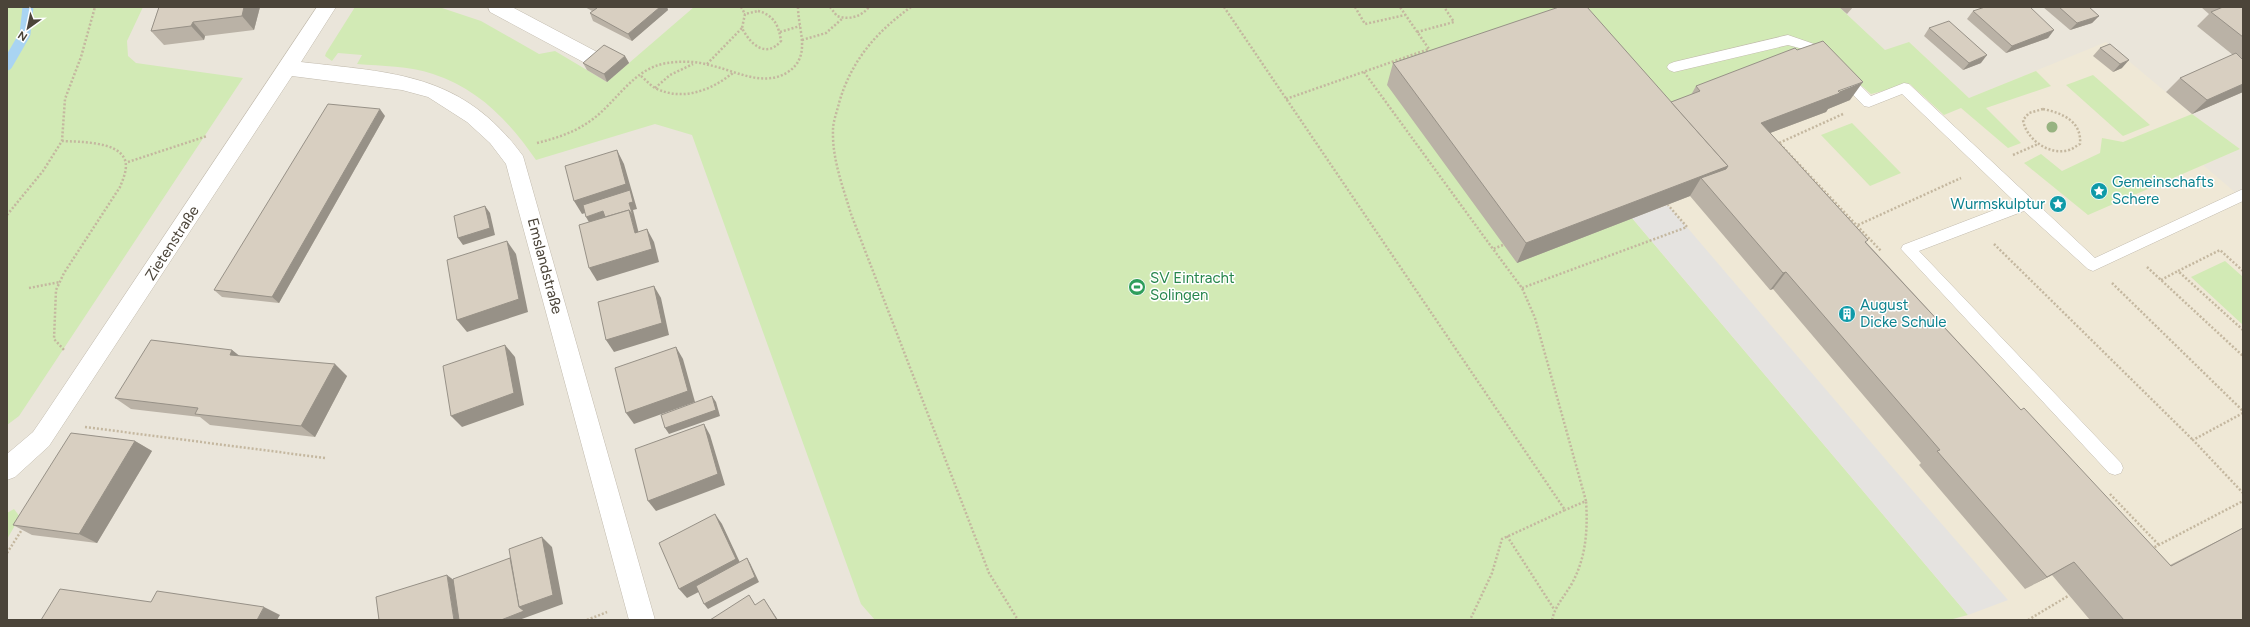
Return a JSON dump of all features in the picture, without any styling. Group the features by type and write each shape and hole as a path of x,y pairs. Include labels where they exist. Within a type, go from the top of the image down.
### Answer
{"street":[{"name":"Zietenstraße","path":"7,469 41,439 327,7"},
{"path":"497,7 592,58"},
{"name":"Emslandstraße","path":"287,68 409,84 429,90 453,102 475,117 508,151 521,175 642,620"}],"lane":[{"path":"1674,67 1788,40 1803,43 1818,50 1869,102 1904,88 2026,204 2093,265 2128,250 2243,194"},
{"path":"2026,204 1908,248 2115,468"}],"path":[{"path":"7,215 43,171 62,141 65,99 82,57 95,7"},
{"path":"707,64 742,28 745,14 741,7"},
{"path":"508,151 578,130 599,115 652,67 663,64 707,64 759,78 788,72 800,61 804,47 798,7"},
{"path":"830,7 833,13 844,18 857,17 869,7"},
{"path":"911,7 891,21 862,50 841,92 833,130 836,164 854,222 989,573 1018,620"},
{"path":"1224,7 1565,510"},
{"path":"1355,7 1365,24 1405,15"},
{"path":"1286,99 1429,49 1400,7"},
{"path":"1417,32 1454,22 1444,7"},
{"path":"742,28 754,46 763,49 776,47 781,42 777,23 764,12 750,11 745,14"},
{"path":"802,40 826,33 844,18"},
{"path":"780,32 800,26"},
{"path":"654,88 670,75 694,63"},
{"path":"641,76 654,88 674,94 701,92 717,86 734,72"},
{"path":"1364,72 1522,288 1535,318 1586,500 1588,531 1581,564 1571,584 1554,610 1552,620"},
{"path":"1869,102 1779,143 1858,225 1986,166"},
{"path":"2042,108 2061,114 2076,125 2080,132 2080,144 2076,148 2059,151 2039,144 2031,139 2022,124 2023,117 2027,112 2042,108"},
{"path":"128,162 212,134 242,136"},
{"path":"62,141 102,145 113,148 126,157 128,162 127,174 60,282 54,303 54,339 63,351 96,358"},
{"path":"1522,288 1650,239 1687,227 1668,205"},
{"path":"1975,224 2193,440 2243,493"},
{"path":"1493,250 1503,245"},
{"path":"2128,250 2243,356"},
{"path":"2161,280 2220,250 2243,270"},
{"path":"2093,265 2243,412 2193,440"},
{"path":"2178,271 2243,330"},
{"path":"29,288 60,282"},
{"path":"52,423 325,458"},
{"path":"1470,620 1492,573 1502,539 1586,500"},
{"path":"2147,551 2243,501"},
{"path":"7,553 24,527"},
{"path":"1507,536 1554,610"},
{"path":"2028,620 2068,596"}],"shaded area":[{"path":"7,7 2243,7 2243,620 7,620"},
{"path":"1909,42 1969,98 2106,42 2192,114 2240,149 2203,165 2243,199 2243,620 1949,620 1968,615 1517,263 1387,85 1824,74"},
{"path":"1668,205 2008,600 1968,615 1632,218"}],"green space":[{"path":"7,7 143,7 127,41 128,56 136,63 243,78 19,416 7,425"},
{"path":"355,7 439,7 481,21 539,54 555,51 607,82 694,7 1839,7 1885,50 1909,42 1969,98 2036,71 2051,86 1986,108 2021,143 2008,148 1961,108 1944,115 1910,84 1871,94 1841,68 1632,218 1968,615 1949,620 875,620 861,604 692,135 655,124 536,160 504,120 492,108 465,88 450,80 415,69 357,64 362,55 338,53 332,61 325,56"},
{"path":"2093,75 2150,125 2123,136 2066,85"},
{"path":"2192,114 2240,149 2088,215 2024,163 2041,154 2062,171 2100,153 2102,138 2123,142"},
{"path":"1852,123 1901,173 1870,186 1821,135"},
{"path":"2225,261 2243,277 2243,325 2191,277"},
{"path":"14,509 20,517 7,539 7,513"}],"building":[{"path":"159,7 244,7 242,16 193,22 191,26 151,31"},
{"path":"595,7 660,7 628,34 590,13 597,8"},
{"path":"1559,7 1587,7 1728,166 1526,243 1393,63"},
{"path":"1985,7 2030,7 2054,30 2012,46 1973,11"},
{"path":"2059,7 2089,7 2099,16 2077,23"},
{"path":"2223,7 2243,7 2243,37 2211,12"},
{"path":"1949,21 1987,55 1969,63 1929,28"},
{"path":"1823,41 1863,82 1838,91 1840,93 1761,123 1868,240 1865,242 2021,410 2024,408 2171,566 2243,528 2243,620 2124,620 2074,562 2047,577 1937,451 1940,450 1786,272 1783,273 1701,178 1726,169 1728,166 1671,102 1700,91 1696,86 1795,48 1797,50"},
{"path":"2110,44 2129,60 2120,64 2100,48"},
{"path":"604,45 625,56 604,74 583,63"},
{"path":"2236,53 2243,60 2243,84 2207,100 2180,78"},
{"path":"328,104 380,109 272,297 214,290"},
{"path":"617,150 626,184 574,201 565,166"},
{"path":"630,190 633,202 629,203 633,216 629,210 605,217 603,211 586,217 583,205"},
{"path":"485,206 490,228 458,238 454,216"},
{"path":"629,210 635,233 647,229 652,249 589,268 579,225"},
{"path":"507,241 519,299 457,320 447,260"},
{"path":"654,286 662,323 606,340 598,302"},
{"path":"151,340 232,350 230,355 335,364 301,426 195,414 198,408 115,398"},
{"path":"505,345 514,393 451,416 443,366"},
{"path":"676,347 688,391 626,413 615,368"},
{"path":"712,396 716,410 665,428 661,415"},
{"path":"704,424 718,474 648,501 635,449"},
{"path":"71,433 135,441 79,534 13,525"},
{"path":"715,514 736,559 679,589 659,543"},
{"path":"542,537 553,595 519,607 509,549"},
{"path":"510,558 519,607 524,611 501,620 459,620 453,579"},
{"path":"747,558 755,577 704,604 696,586"},
{"path":"447,575 454,620 379,620 376,597"},
{"path":"60,589 151,602 157,591 264,607 257,620 41,620"},
{"path":"749,595 755,605 764,599 777,620 710,620"}],"waterway":[{"path":"7,65 25,34 28,7"}],"place":[{"name":"Gemeinschafts Schere","path":"2099,191"},
{"name":"Wurmskulptur","path":"2058,204"},
{"name":"SV Eintracht Solingen","path":"1137,287"},
{"name":"August Dicke Schule","path":"1847,314"}]}
